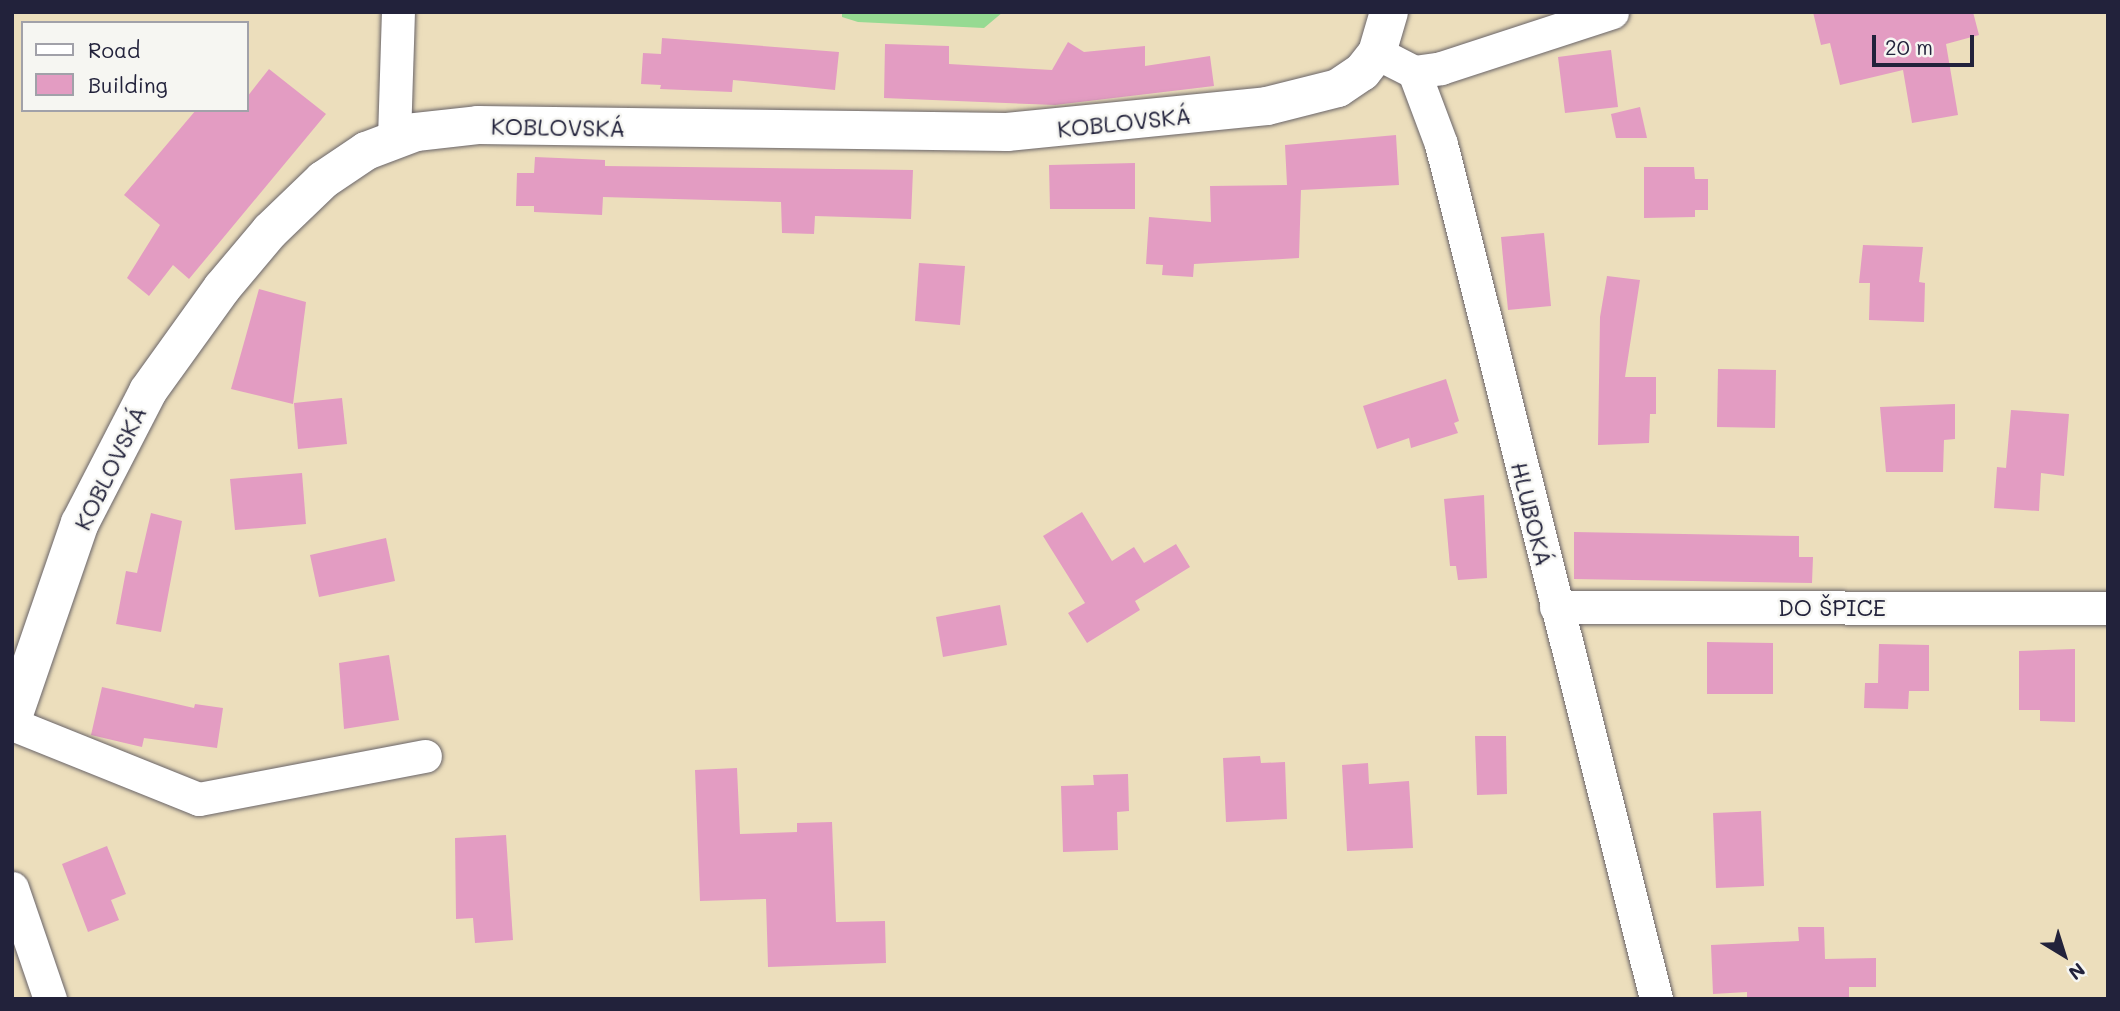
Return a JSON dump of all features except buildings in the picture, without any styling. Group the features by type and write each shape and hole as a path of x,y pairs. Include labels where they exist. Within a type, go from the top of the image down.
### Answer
{"street":[{"path":"394,138 398,12"},
{"name":"KOBLOVSKÁ","path":"425,756 199,799 12,722 80,523 148,391 222,288 270,231 345,164 394,138 478,125 903,134 1042,130 1297,100 1338,88 1362,72 1377,53 1389,12"},
{"path":"1377,53 1415,72 1441,68 1612,12"},
{"name":"HLUBOKÁ","path":"1415,72 1441,144 1656,999"},
{"name":"DO ŠPICE","path":"1556,607 2108,608"},
{"path":"12,888 50,999"}],"green space":[{"path":"842,12 1003,12 984,28 858,22 842,17"}]}
